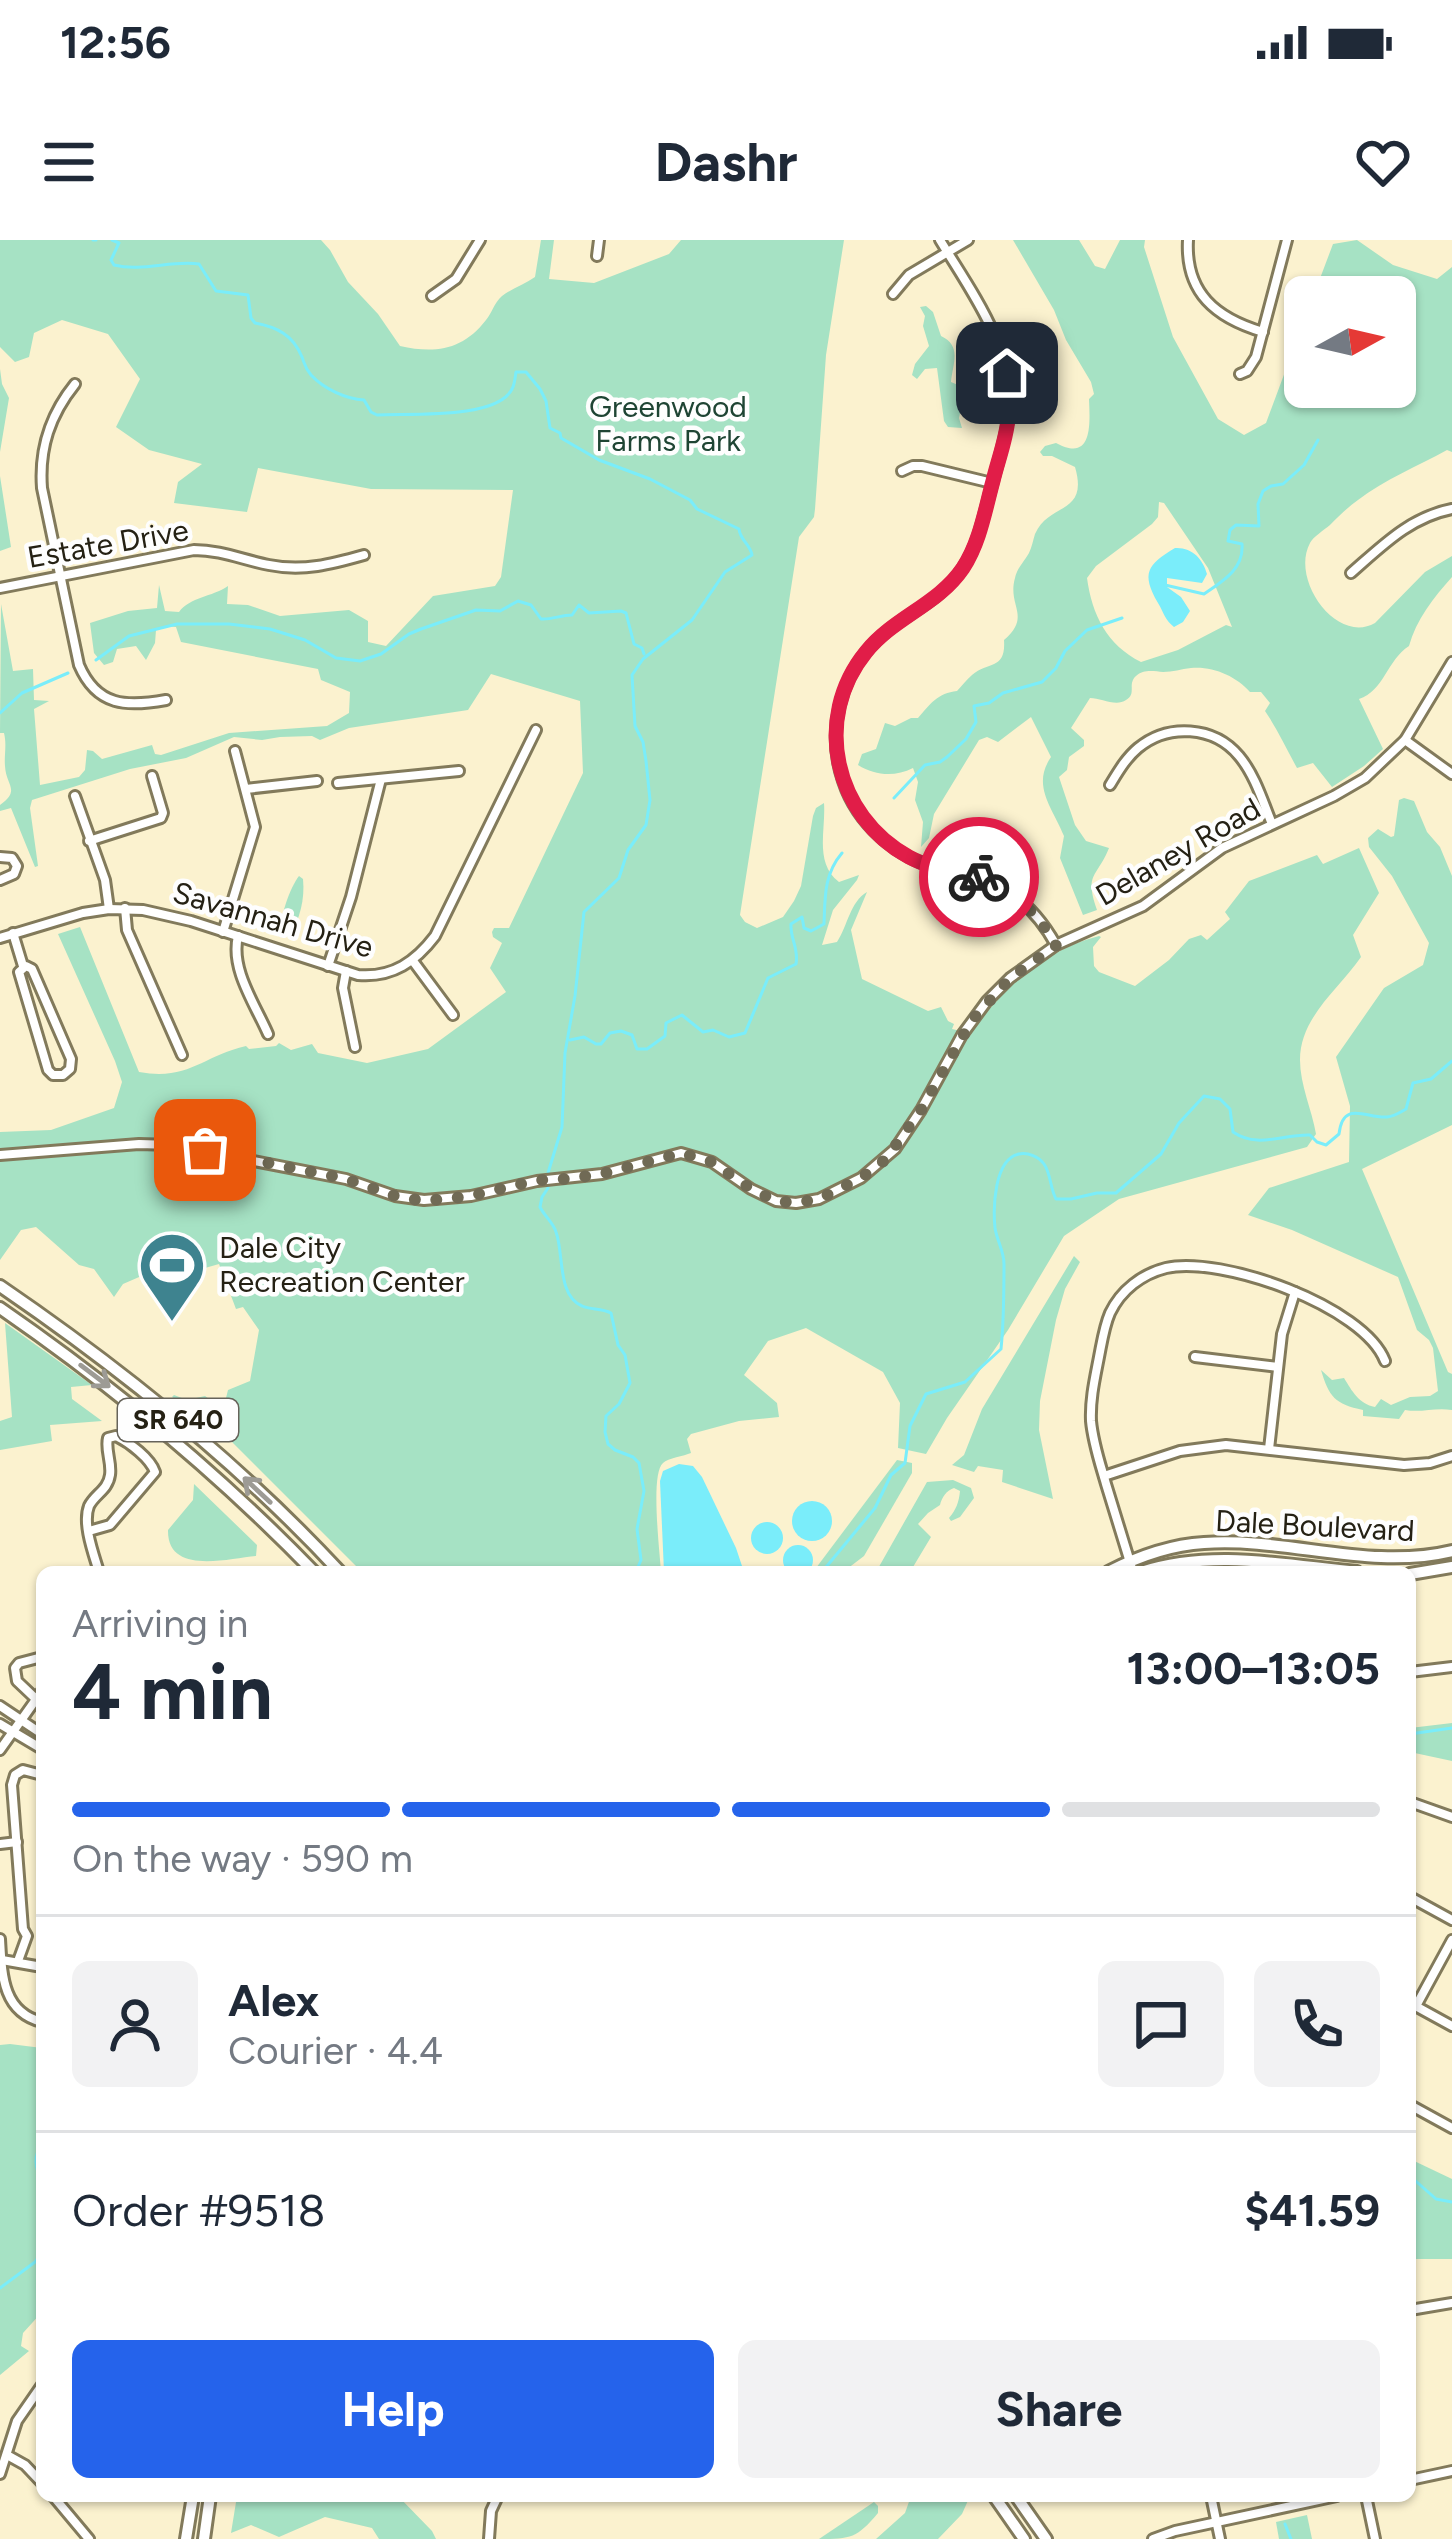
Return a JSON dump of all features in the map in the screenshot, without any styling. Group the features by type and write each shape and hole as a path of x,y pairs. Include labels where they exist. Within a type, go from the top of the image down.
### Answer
{"main road":[{"name":"SR 640","path":"0,1286 67,1331 166,1410 258,1490 334,1566"},
{"name":"SR 640","path":"0,1308 161,1429 308,1566"},
{"name":"Dale Boulevard","path":"1137,1566 1163,1549 1208,1542 1376,1558 1452,1550"},
{"name":"Dale Boulevard","path":"1148,1566 1228,1558 1302,1566"},
{"name":"Dale Boulevard","path":"1416,1573 1452,1567"},
{"path":"186,2539 192,2502"},
{"path":"204,2539 209,2502"},
{"path":"998,2502 1024,2539"},
{"path":"1020,2502 1046,2539"}],"street":[{"path":"432,296 456,279 480,240"},
{"path":"597,256 599,240"},
{"path":"940,240 994,333 1007,373 1008,420 977,539 962,569 930,602 883,634 852,673 837,718 838,760 854,805 883,839 924,864 976,876 1009,892 1031,910 1056,946"},
{"path":"893,294 909,275 968,240"},
{"path":"1188,240 1190,268 1205,298 1225,317 1263,332"},
{"path":"1240,374 1256,357 1287,240"},
{"path":"75,384 50,425 41,466 80,665 88,683 119,704 166,700"},
{"path":"902,472 922,466 992,483"},
{"path":"1351,573 1408,525 1452,509"},
{"name":"Estate Drive","path":"0,588 194,550 224,552 287,568 317,568 364,555"},
{"name":"Delaney Road","path":"0,1155 172,1145 346,1179 424,1201 538,1180 602,1174 681,1153 712,1162 776,1201 809,1202 831,1195 875,1168 895,1149 972,1020 1010,978 1056,946 1143,906 1203,860 1360,782 1405,740 1452,662"},
{"name":"Savannah Drive","path":"0,938 83,913 125,908 166,914 358,975 400,969 435,936 536,730"},
{"path":"1110,785 1133,752 1151,739 1175,731 1205,733 1240,756 1272,824"},
{"path":"1405,740 1452,774"},
{"path":"223,932 254,835 254,818 235,751"},
{"path":"338,783 459,771"},
{"path":"89,841 161,818 152,776"},
{"path":"328,966 381,779"},
{"path":"246,789 317,781"},
{"path":"76,796 107,888 109,909"},
{"path":"0,857 12,858 17,866 14,874 0,880"},
{"path":"125,908 127,930 182,1054"},
{"path":"14,934 48,1070 63,1075 70,1070 70,1059 32,969 23,966"},
{"path":"238,936 238,966 268,1034"},
{"path":"413,961 453,1015"},
{"path":"346,971 343,988 355,1047"},
{"path":"1133,1566 1093,1434 1093,1392 1108,1317 1129,1287 1154,1272 1186,1266 1233,1272 1295,1292 1356,1327 1385,1360"},
{"path":"1269,1449 1284,1322 1295,1292"},
{"path":"1195,1358 1278,1367"},
{"path":"89,1532 108,1527 155,1472 116,1436 106,1443 110,1478 90,1505 87,1519 89,1532 98,1566"},
{"path":"1104,1476 1193,1449 1226,1445 1404,1465 1452,1456"},
{"path":"36,1659 15,1668 16,1681 36,1693"},
{"path":"1416,1671 1452,1667"},
{"path":"0,1750 36,1699"},
{"path":"0,1706 36,1730"},
{"path":"0,1724 36,1746"},
{"path":"18,1961 27,1936 12,1785 15,1775 28,1770 36,1773"},
{"path":"1416,1804 1452,1817"},
{"path":"0,1844 17,1842"},
{"path":"1416,1901 1452,1920"},
{"path":"0,1940 4,1982 14,2006 36,2020"},
{"path":"1416,1999 1452,1940"},
{"path":"2,1960 36,1965"},
{"path":"1416,2006 1452,2026"},
{"path":"1416,2108 1452,2128"},
{"path":"1416,2309 1452,2303"},
{"path":"0,2474 17,2421 35,2403"},
{"path":"8,2455 36,2476"},
{"path":"1416,2479 1452,2471"},
{"path":"58,2502 89,2539"},
{"path":"489,2539 495,2502"},
{"path":"1212,2502 1220,2539"},
{"path":"1153,2539 1309,2502"},
{"path":"1367,2502 1375,2539"}],"green space":[{"name":"Greenwood Farms Park","path":"0,240 321,240 400,346 425,350 468,338 502,296 535,277 541,240 554,240 549,279 594,283 669,254 681,240 844,240 826,355 814,517 799,537 740,915 757,928 783,917 801,886 813,816 824,803 826,865 839,882 859,875 833,910 822,945 837,942 853,908 867,892 851,930 862,979 928,1011 941,1007 954,1024 952,1029 970,1033 1011,986 1060,951 1099,936 1093,947 1094,966 1135,986 1189,939 1201,935 1207,940 1230,919 1225,912 1249,881 1317,855 1323,864 1359,848 1379,893 1353,935 1361,957 1322,1004 1302,1045 1302,1079 1316,1134 1307,1147 1119,1199 1064,1236 926,1454 898,1448 900,1403 883,1372 806,1328 768,1341 744,1375 777,1403 779,1417 739,1421 691,1434 687,1439 691,1453 663,1463 656,1497 661,1566 356,1566 229,1439 235,1430 197,1418 172,1397 205,1396 225,1402 228,1390 250,1381 259,1330 243,1307 236,1309 219,1264 170,1278 153,1271 123,1284 114,1297 94,1269 79,1265 36,1227 21,1230 0,1260 0,1132 51,1130 114,1108 122,1082 58,934 80,927 139,1072 171,1073 231,1050 279,1043 291,1050 312,1044 318,1053 367,1063 428,1049 506,992 490,968 502,943 492,932 509,928 583,773 580,701 491,674 468,710 349,728 320,740 312,736 234,737 186,758 130,769 32,800 35,867 11,808 0,811 11,791 5,737 0,733 1,604 13,671 33,669 34,700 49,701 34,709 40,785 79,777 85,770 87,750 102,759 152,745 155,754 161,755 229,733 327,726 349,713 350,692 321,680 318,669 181,642 176,627 165,626 156,630 146,660 136,646 117,649 113,662 104,665 94,653 90,623 157,608 159,585 165,611 179,612 228,586 227,604 248,605 280,616 349,610 368,621 368,642 386,646 433,596 495,586 501,577 513,490 371,489 258,468 247,512 174,503 178,482 202,464 149,450 116,427 140,379 108,334 62,320 34,333 29,357 15,362 0,347"},
{"path":"1013,240 1079,240 1095,266 1105,269 1120,240 1145,240 1173,337 1218,419 1244,435 1266,423 1284,375 1284,408 1416,408 1416,276 1321,276 1333,244 1357,240 1393,265 1437,279 1452,267 1452,452 1447,450 1358,500 1314,538 1305,558 1306,574 1321,605 1346,625 1360,627 1375,623 1425,572 1452,556 1452,577 1426,609 1409,646 1374,689 1359,699 1383,749 1332,787 1313,763 1297,768 1265,711 1270,703 1261,692 1250,692 1216,670 1145,671 1133,679 1131,695 1122,702 1090,698 1071,728 1084,746 1069,757 1067,770 1059,777 1075,825 1086,841 1109,848 1092,882 1097,910 1083,915 1060,858 1064,836 1043,787 1051,757 1031,717 998,742 987,737 979,740 934,814 929,838 921,847 923,822 915,800 918,782 913,768 885,774 858,765 862,754 876,749 885,723 895,726 918,718 939,697 957,691 1002,656 1004,640 1018,617 1013,588 1017,571 1041,524 1077,493 1075,467 1040,452 1056,443 1077,448 1087,438 1089,399 1094,394","holes":["1159,502 1208,568 1232,627 1226,625 1178,650 1141,662 1103,628 1087,578 1152,524"]},
{"path":"926,306 954,350 951,382 965,388 959,418 962,428 948,427 944,421 937,368 925,369 917,379 912,375 929,346 920,307"},
{"path":"0,369 9,398 0,452"},
{"path":"0,476 11,547 0,551"},
{"path":"1399,800 1414,801 1452,876 1452,1125 1362,1169 1452,1374 1452,1410 1405,1410 1399,1419 1363,1416 1363,1410 1340,1402 1330,1393 1321,1370 1332,1380 1344,1378 1360,1400 1375,1407 1381,1399 1391,1405 1438,1391 1433,1348 1417,1330 1398,1277 1248,1215 1269,1188 1349,1162 1350,1106 1336,1057 1384,988 1423,965 1429,943 1392,876 1369,847 1368,838 1378,829 1394,836"},
{"path":"299,876 303,879 302,901 289,937 279,933 280,926"},
{"path":"1074,1256 1080,1262 1056,1320 1040,1401 1039,1430 1053,1499 1002,1482 1003,1470 978,1466 974,1472 952,1465 964,1455 982,1409"},
{"path":"5,1323 92,1385 71,1387 72,1399 102,1421 50,1425 52,1441 0,1450 0,1421 12,1417"},
{"path":"897,1460 912,1463 912,1473 864,1556 851,1566 818,1566"},
{"path":"953,1480 971,1488 974,1498 951,1521 960,1495 954,1488 918,1524 931,1537 914,1566 879,1566 927,1482"},
{"path":"194,1484 257,1545 256,1556 200,1561 177,1553 168,1530 193,1500"},
{"path":"1452,1723 1452,1761 1416,1753 1416,1727"},
{"path":"0,2045 36,2047 36,2319 23,2333 21,2346 29,2351 0,2375"},
{"path":"1416,2162 1452,2179 1452,2259 1416,2259"},
{"path":"236,2502 404,2502 436,2539 379,2539 372,2528 325,2517 279,2537 251,2525 231,2533"},
{"path":"874,2502 878,2513 859,2532 819,2539"},
{"path":"909,2502 967,2502 938,2539 876,2539 905,2513"},
{"path":"1307,2515 1312,2539 1279,2539 1276,2522"}],"water":[{"path":"1175,548 1196,555 1207,574 1202,583 1167,578 1167,587 1190,611 1174,627 1149,577 1153,565"},
{"path":"679,1464 693,1466 742,1566 664,1566 663,1471"},
{"path":"812,1501 826,1507 832,1521 826,1535 812,1541 798,1535 792,1521 798,1507"},
{"path":"767,1522 779,1526 783,1538 779,1550 767,1554 755,1550 751,1538 755,1526"},
{"path":"792,1546 804,1546 812,1554 812,1566 784,1566 784,1554"}],"waterway":[{"path":"112,240 119,243 111,260 114,265 199,264 216,291 248,295 251,318 289,338 316,380 364,400 377,415 450,413 489,406 512,389 516,372 526,372 546,401 550,428 561,438 599,460 650,479 739,529 751,551 752,555 725,572 692,620 643,659 632,675 635,726 643,742 650,800 646,825 628,850 619,878 584,912 565,1053 562,1127 540,1207 556,1232 569,1293 582,1306 611,1313 625,1355 630,1383 606,1416 605,1432 608,1444 639,1463 644,1491 637,1529 638,1566"},
{"path":"1165,585 1204,594 1231,574 1240,561 1242,544 1228,541 1230,530 1236,525 1259,526 1263,491 1283,484 1304,465 1318,440"},
{"path":"96,660 129,636 177,624 229,624 270,629 305,640 336,658 360,661 421,629 476,610 500,611 518,601 531,605 541,619 572,615 579,605 589,613 626,613 634,644 644,654"},
{"path":"894,798 925,765 940,762 966,739 976,722 974,706 1042,682 1087,630 1122,618"},
{"path":"0,713 22,693 68,673"},
{"path":"570,1040 584,1037 601,1044 610,1033 621,1031 632,1035 637,1049 647,1049 665,1036 666,1023 682,1015 703,1032 713,1030 729,1037 745,1033 768,978 796,964 791,924 802,917 804,928 811,931 824,924 829,878 842,853"},
{"path":"827,1566 875,1508 891,1475 905,1463 910,1426 926,1394 965,1382 1001,1349 1004,1264 994,1209 1000,1174 1011,1158 1026,1154 1042,1161 1056,1199 1116,1193 1161,1154 1179,1123 1204,1096 1220,1099 1230,1109 1233,1132 1242,1137 1310,1135 1326,1145 1351,1114 1387,1117 1406,1109 1413,1083 1431,1079 1452,1061"},
{"path":"1416,1733 1452,1728"},
{"path":"1416,2181 1436,2199 1452,2202"},
{"path":"0,2288 36,2261"},
{"path":"1285,2524 1291,2539"}],"way so far":[{"path":"205,1150 346,1179 424,1201 538,1180 583,1177 681,1153 712,1162 776,1201 809,1202 831,1195 886,1159 987,1001 1010,978 1056,946 1021,900 979,877"}],"place":[{"name":"Dale City Recreation Center","path":"172,1324"}],"route":[{"path":"979,877 924,864 873,830 844,786 836,735 840,703 858,662 883,634 944,591 970,556 1006,433 1007,373"}]}
